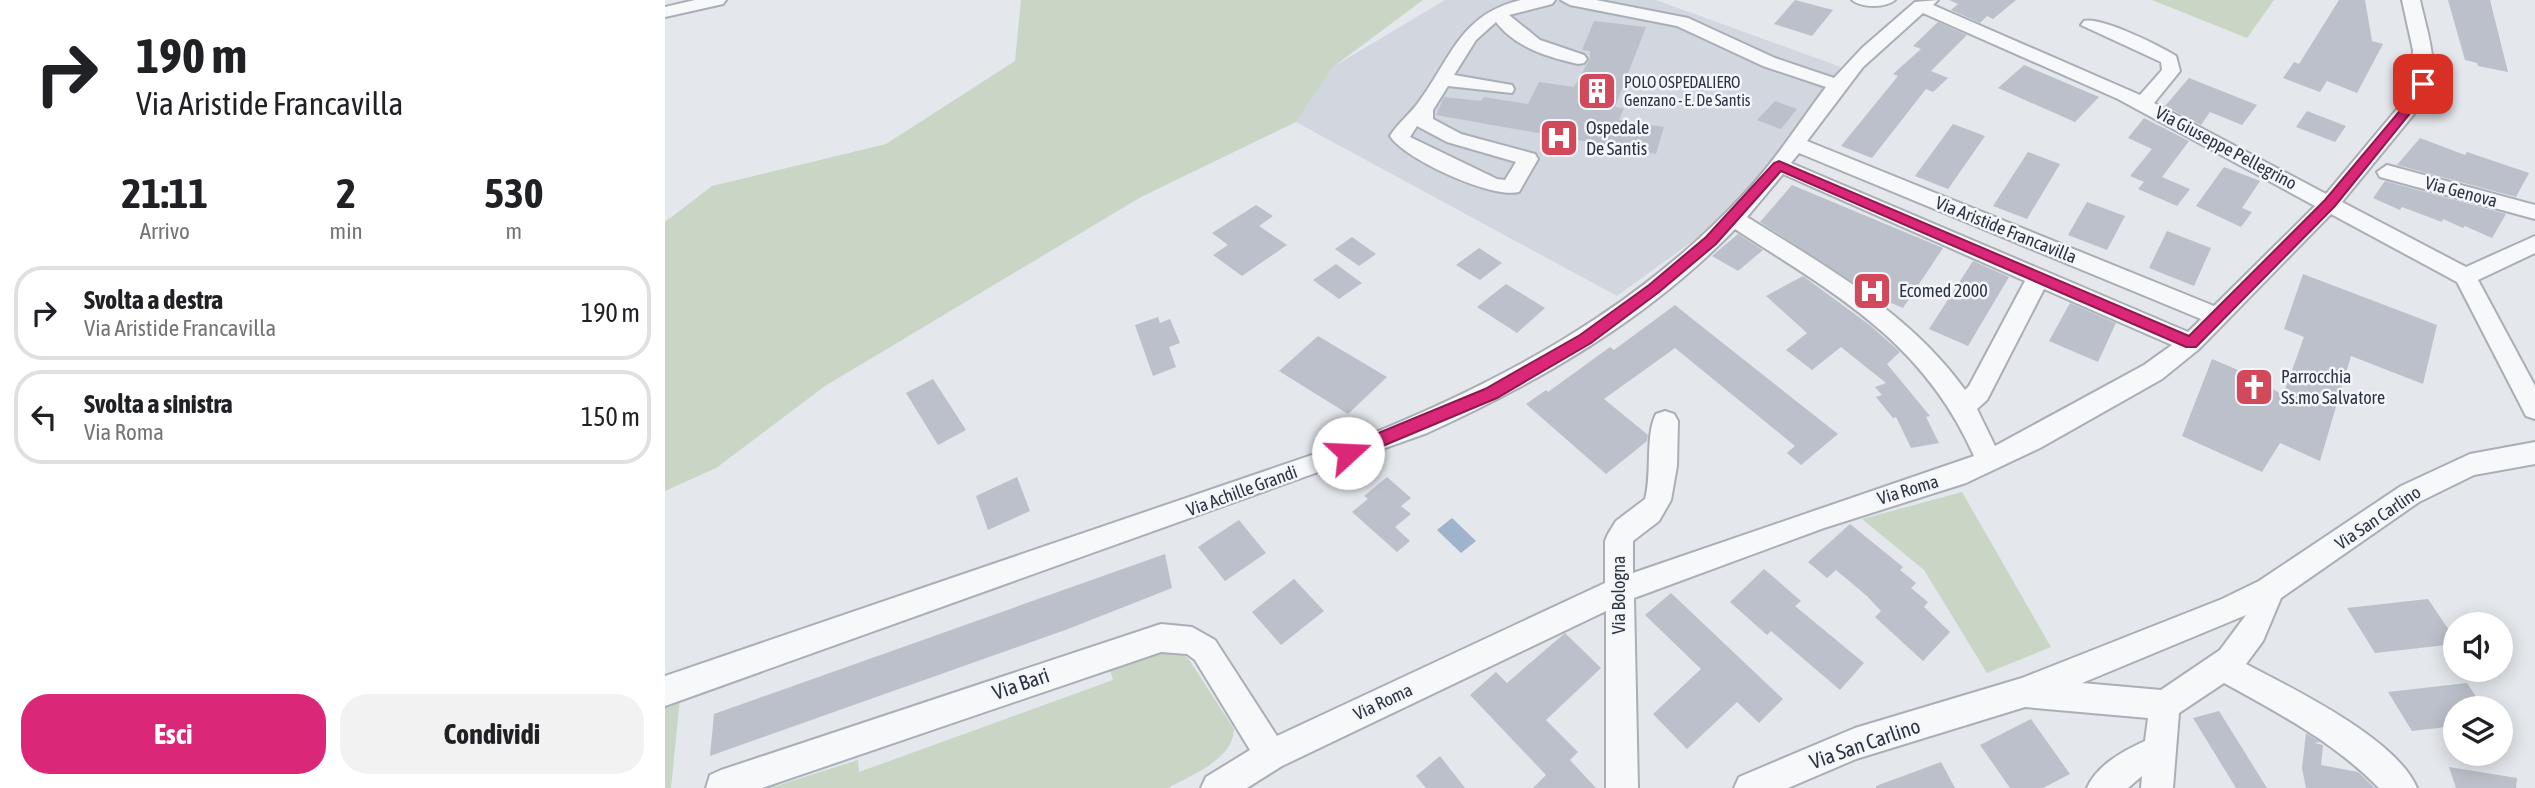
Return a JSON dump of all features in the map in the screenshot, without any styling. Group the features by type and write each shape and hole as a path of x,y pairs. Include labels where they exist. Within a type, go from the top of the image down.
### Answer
{"street":[{"path":"665,12 717,0"},
{"path":"1423,110 1424,122 1438,132 1528,159 1512,187 1505,190 1489,183 1403,141 1400,136 1402,130 1423,110 1474,29 1499,14 1546,0"},
{"path":"1570,0 1682,22 1769,62 1838,85"},
{"path":"1861,0 1886,0"},
{"name":"Via Roma","path":"1217,788 1271,755 1618,591 1989,461 2031,442 2153,372 2191,343 2330,203 2414,101 2423,84 2424,65 2411,0"},
{"name":"Via Achille Grandi","path":"665,691 1019,570 1417,426 1510,384 1585,339 1654,288 1733,218 1779,166 1838,85 1925,3"},
{"name":"Via Giuseppe Pellegrino","path":"1925,3 2142,104 2465,277"},
{"path":"1499,14 1518,34 1536,45 1578,59"},
{"path":"2090,24 2156,51 2170,60 2172,69 2142,104"},
{"path":"1442,79 1504,89"},
{"name":"Via Aristide Francavilla","path":"1795,144 2217,316"},
{"name":"Via Aristide Francavilla","path":"1779,166 2191,343"},
{"name":"Via Genova","path":"2387,172 2535,212"},
{"path":"1733,218 1883,319 1933,365 1963,406 1989,461"},
{"path":"2535,244 2465,277 2535,409"},
{"path":"1963,406 1978,393 2039,276"},
{"name":"Via Bologna","path":"1622,788 1618,591 1620,536 1629,523 1648,515 1657,502 1665,421"},
{"name":"Via San Carlino","path":"1750,788 1855,744 2022,693 2232,608 2269,590 2410,494 2470,465 2535,453"},
{"path":"2160,777 2164,705 2222,667 2255,633 2269,590"},
{"name":"Via Bari","path":"721,786 1161,638 1183,639 1205,650 1271,755"},
{"path":"2222,667 2330,727 2371,758 2401,788"},
{"name":"Via San Carlino","path":"2022,693 2164,705"},
{"path":"2103,788 2136,761 2160,777"}],"shaded area":[{"name":"Ospedale De Santis","path":"1445,0 1656,0 1841,67 1781,154 1723,219 1617,296 1296,122 1333,67"}],"green space":[{"path":"1021,0 1423,0 1333,67 1296,122 1141,197 825,386 716,468 665,491 665,222 712,186 886,144 1015,61"},
{"path":"2152,0 2274,0 2247,38"},
{"path":"1962,492 2051,647 1987,673 1924,570 1862,519"},
{"path":"1150,649 1179,652 1188,658 1234,729 1232,740 1219,758 1168,788 756,788 767,783 776,786 858,760 859,772 1113,680 1109,666"},
{"path":"680,698 671,788 665,788 665,703"}],"water":[{"path":"1452,518 1476,541 1461,553 1437,530"}],"building":[{"path":"1795,0 1833,10 1812,36 1774,24"},
{"path":"1949,0 2016,0 1993,19 1987,16 1980,23 1951,10 1958,4"},
{"path":"2339,0 2365,0 2372,41 2383,44 2357,93 2327,81 2320,92 2283,78 2294,62 2299,64"},
{"path":"2448,0 2490,0 2508,72 2478,66 2477,63 2465,60"},
{"name":"POLO OSPEDALIERO Genzano - E. De Santis","path":"1594,21 1646,27 1615,107 1624,108 1619,120 1664,127 1656,154 1436,115 1444,97 1481,101 1484,97 1528,104 1539,82 1574,87 1590,59 1590,51 1582,50"},
{"path":"1938,22 1967,35 1931,71 1948,78 1933,92 1926,89 1872,158 1841,146 1898,76 1893,74 1921,49 1913,46"},
{"path":"2024,65 2099,97 2075,122 1998,88"},
{"path":"2189,78 2257,105 2242,125 2210,112 2201,125 2165,106"},
{"path":"1775,101 1797,109 1781,129 1757,120"},
{"path":"2307,111 2346,126 2335,142 2296,127"},
{"path":"2144,118 2189,141 2162,177 2190,189 2177,206 2138,189 2144,182 2130,176 2152,149 2128,138"},
{"path":"1953,124 1985,136 1948,189 1915,176"},
{"path":"2420,138 2465,155 2467,152 2529,173 2516,197 2397,165"},
{"path":"2028,152 2060,164 2027,219 1993,206"},
{"path":"2224,167 2260,181 2242,208 2252,212 2241,227 2196,206"},
{"path":"2385,181 2506,214 2492,238 2443,219 2442,222 2402,207 2400,210 2373,198"},
{"path":"1792,185 1943,248 1903,308 1870,294 1760,222"},
{"path":"2087,202 2125,216 2107,250 2068,235"},
{"path":"1256,205 1273,216 1259,226 1287,245 1242,276 1213,255 1228,245 1212,233"},
{"path":"2167,231 2211,248 2194,286 2149,268"},
{"path":"1738,234 1763,250 1738,271 1712,256"},
{"path":"1352,237 1376,254 1359,266 1335,249"},
{"path":"1479,248 1502,263 1480,280 1456,265"},
{"path":"1973,261 2009,277 1968,346 1929,329"},
{"path":"1336,264 1362,283 1339,299 1313,280"},
{"path":"2303,274 2437,325 2423,384 2351,356 2320,461 2280,443 2262,472 2182,436 2212,359 2245,373 2283,395 2304,337 2284,329"},
{"path":"1803,276 1871,326 1900,352 1887,364 1930,416 1926,417 1939,443 1911,448 1896,417 1893,418 1876,397 1882,395 1875,387 1886,383 1841,347 1812,370 1786,350 1807,333 1766,296"},
{"path":"1506,284 1545,308 1517,333 1477,307"},
{"path":"2070,303 2116,323 2098,362 2049,341"},
{"path":"1675,305 1838,434 1801,465 1787,453 1795,446 1675,348 1604,399 1648,435 1647,441 1606,474 1526,404 1546,390 1548,392 1610,347 1614,350"},
{"path":"1158,317 1160,323 1170,319 1180,343 1169,347 1176,367 1153,376 1135,325"},
{"path":"1318,336 1387,377 1348,414 1279,371"},
{"path":"933,379 966,430 938,445 906,393"},
{"path":"1017,477 1030,511 988,530 976,496"},
{"path":"1387,477 1411,498 1401,506 1411,514 1395,527 1410,541 1397,552 1352,512 1368,499 1364,496"},
{"path":"1239,520 1266,553 1225,581 1198,547"},
{"path":"1850,524 1903,567 1900,570 1916,583 1911,588 1928,602 1924,607 1950,632 1923,661 1875,617 1881,611 1867,596 1836,570 1827,578 1808,562"},
{"path":"1165,554 1172,588 1068,629 710,756 714,714"},
{"path":"1764,569 1801,601 1795,606 1864,663 1840,690 1771,631 1767,635 1730,602"},
{"path":"1294,579 1324,611 1281,645 1252,612"},
{"path":"1671,593 1783,699 1759,723 1737,702 1687,749 1653,714 1701,669 1645,615"},
{"path":"2428,599 2443,621 2443,645 2375,653 2347,608"},
{"path":"1565,633 1601,668 1546,720 1578,752 1570,760 1596,788 1533,788 1546,775 1470,695 1496,672 1507,683"},
{"path":"2467,683 2476,696 2443,696 2443,727 2412,731 2388,692"},
{"path":"2219,711 2267,788 2236,788 2193,718"},
{"path":"2031,719 2070,774 2043,788 2010,788 1980,745"},
{"path":"2306,733 2320,742 2314,743 2323,745 2321,765 2358,772 2375,788 2306,788 2302,768"},
{"path":"1440,756 1465,788 1426,788 1416,776"},
{"path":"1941,762 1955,788 1876,788 1876,786"},
{"path":"2449,767 2517,778 2516,788 2456,788"}],"place":[{"name":"POLO OSPEDALIERO Genzano - E. De Santis","path":"1597,91"},
{"name":"Ospedale De Santis","path":"1559,138"},
{"name":"Ecomed 2000","path":"1872,291"},
{"name":"Parrocchia Ss.mo Salvatore","path":"2254,387"}],"route":[{"path":"1348,453 1491,394 1585,339 1692,257 1736,216 1779,166 2191,343 2330,203 2414,101 2423,84"}]}
